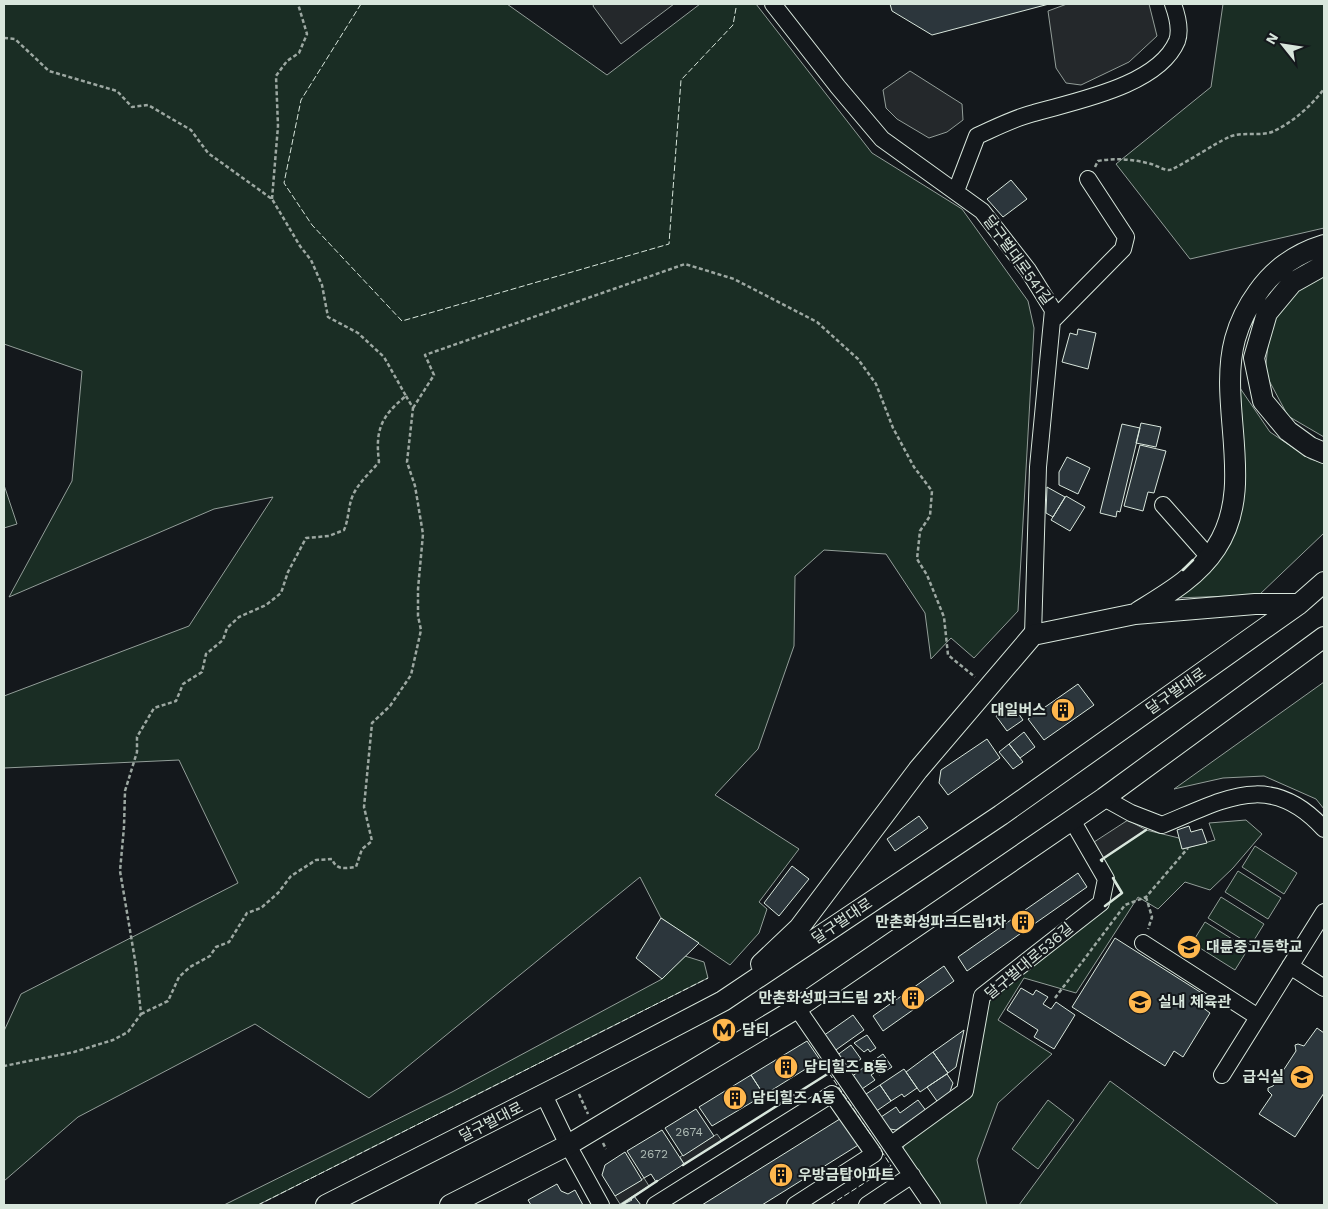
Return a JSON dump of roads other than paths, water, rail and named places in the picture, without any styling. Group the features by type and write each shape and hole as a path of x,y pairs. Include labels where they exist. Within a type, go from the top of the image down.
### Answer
{"main road":[{"path":"1135,614 1182,584 1209,557 1217,546 1232,509 1235,463 1231,371 1234,341 1244,312 1267,279 1304,251 1324,245"},
{"path":"1324,265 1292,283 1266,314 1254,358 1263,401 1288,431 1310,447 1324,453"},
{"name":"달구벌대로","path":"326,1205 544,1095 723,1001 1001,815 1298,604 1324,582"},
{"path":"723,1001 798,928 918,770 1032,635 1135,614 1255,604 1298,604"},
{"path":"450,1205 568,1145 797,1008 1104,798 1324,637"}],"street":[{"name":"달구벌대로541길","path":"773,4 882,139 982,211 1014,251 1054,310 1038,467 1032,635"},
{"path":"956,191 977,136 1032,113 1095,98 1140,78 1165,57 1177,41 1178,20 1173,4"},
{"path":"1053,320 1124,250 1126,237 1088,179"},
{"path":"1164,505 1209,557"},
{"path":"1104,798 1131,813 1162,825 1227,798 1250,793 1272,795 1295,806 1316,821 1324,830"},
{"name":"달구벌대로536길","path":"892,1144 965,1091 982,996 1101,902 1106,879 1072,820"},
{"path":"1222,1075 1324,912"},
{"path":"1144,943 1258,1017"},
{"path":"1290,966 1324,988"},
{"path":"797,1008 932,1205"},
{"path":"655,1205 832,1094 874,1154 795,1205"},
{"path":"544,1095 568,1145 601,1205"},
{"path":"867,1205 912,1175"}],"place":[{"name":"대일버스","path":"1063,710"},
{"name":"만촌화성파크드림1차","path":"1023,922"},
{"name":"대륜중고등학교","path":"1189,947"},
{"name":"만촌화성파크드림 2차","path":"913,998"},
{"name":"실내 체육관","path":"1140,1002"},
{"name":"담티","path":"724,1030"},
{"name":"담티힐즈 B동","path":"786,1067"},
{"name":"급식실","path":"1302,1077"},
{"name":"담티힐즈 A동","path":"735,1098"},
{"name":"우방금탑아파트","path":"781,1175"}]}
